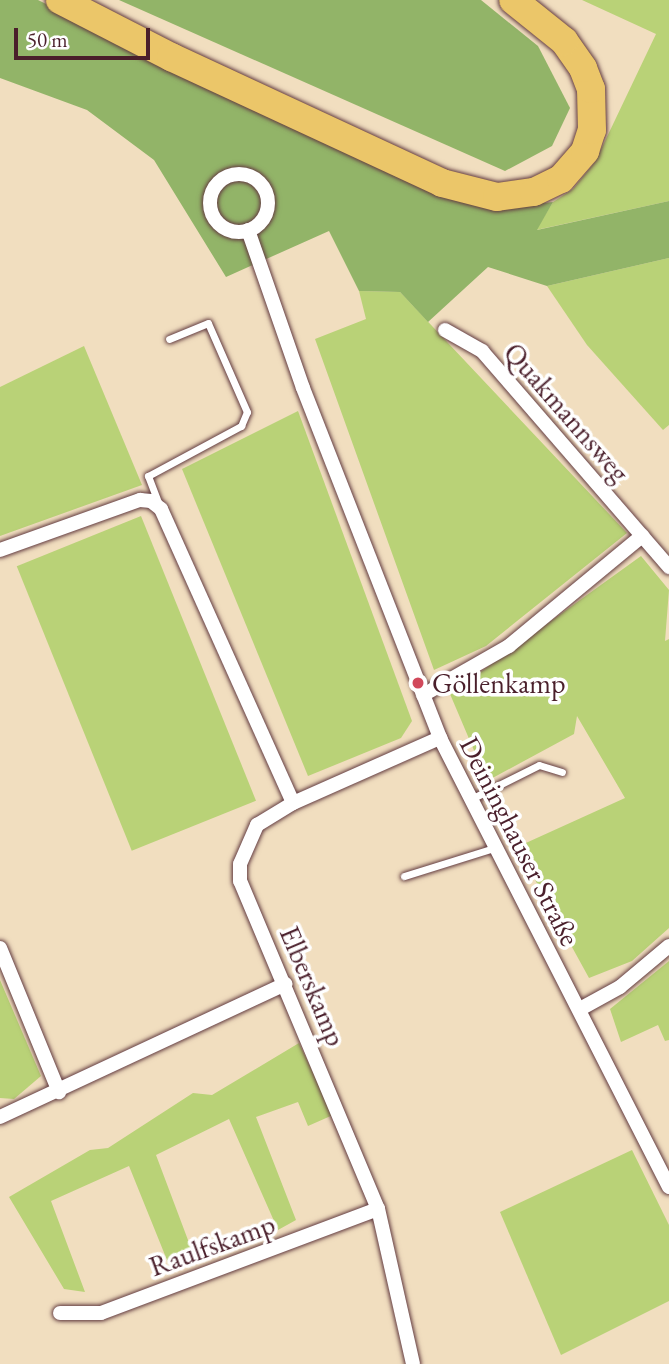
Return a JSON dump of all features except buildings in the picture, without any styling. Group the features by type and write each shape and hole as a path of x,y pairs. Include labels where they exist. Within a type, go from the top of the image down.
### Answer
{"highway":[{"path":"60,0 171,57 442,183 497,197 534,192 561,178 584,151 592,130 591,89 583,68 564,41 513,0"}],"street":[{"path":"225,177 253,178 265,192 263,219 248,230 220,226 210,210 212,191 225,177"},
{"name":"Deininghauser Straße","path":"248,230 303,388 440,738 469,801 580,1009 669,1187"},
{"name":"Quakmannsweg","path":"445,330 482,351 669,567"},
{"path":"0,550 140,500 151,501 160,509 293,803"},
{"path":"423,695 509,646 642,536"},
{"name":"Elberskamp","path":"413,1364 378,1209 240,881 240,864 257,825 293,803 440,738"},
{"path":"580,1009 620,987 669,946"},
{"path":"0,948 60,1091"},
{"path":"0,1117 285,984"},
{"name":"Raulfskamp","path":"60,1313 101,1313 378,1209"}],"lane":[{"path":"160,509 148,476 241,426 247,412 208,323 169,339"},
{"path":"469,801 539,765 562,772"},
{"path":"404,876 494,848"}],"green space":[{"path":"0,0 38,0 386,171 497,208 553,202 537,230 669,201 669,258 547,286 488,267 428,322 400,292 359,291 329,231 226,277 154,160 87,110 0,78"},
{"path":"119,0 481,0 538,46 570,108 552,146 505,171"},
{"path":"582,0 669,0 669,201 536,230 553,202 573,189 595,162 656,34"},
{"path":"669,258 669,425 663,430 587,345 547,286"},
{"path":"359,291 400,292 627,533 486,646 434,670 315,339 366,319"},
{"path":"84,346 142,485 0,536 0,387"},
{"path":"298,411 412,721 401,738 308,776 182,469"},
{"path":"141,516 256,801 132,851 17,566"},
{"path":"641,556 669,590 665,641 669,639 669,928 632,961 589,978 517,847 625,798 577,716 574,734 487,781 450,694"},
{"path":"669,961 669,1040 665,1041 658,1025 621,1042 610,1009"},
{"path":"0,980 41,1076 14,1099 0,1098"},
{"path":"299,1043 333,1115 308,1126 298,1102 256,1117 296,1220 278,1230 229,1119 156,1155 194,1256 169,1265 129,1166 51,1201 85,1292 64,1289 9,1197 90,1150 108,1148 193,1093 212,1095"},
{"path":"632,1150 669,1225 669,1301 561,1355 500,1212"}],"place":[{"name":"Göllenkamp","path":"418,683"}]}
